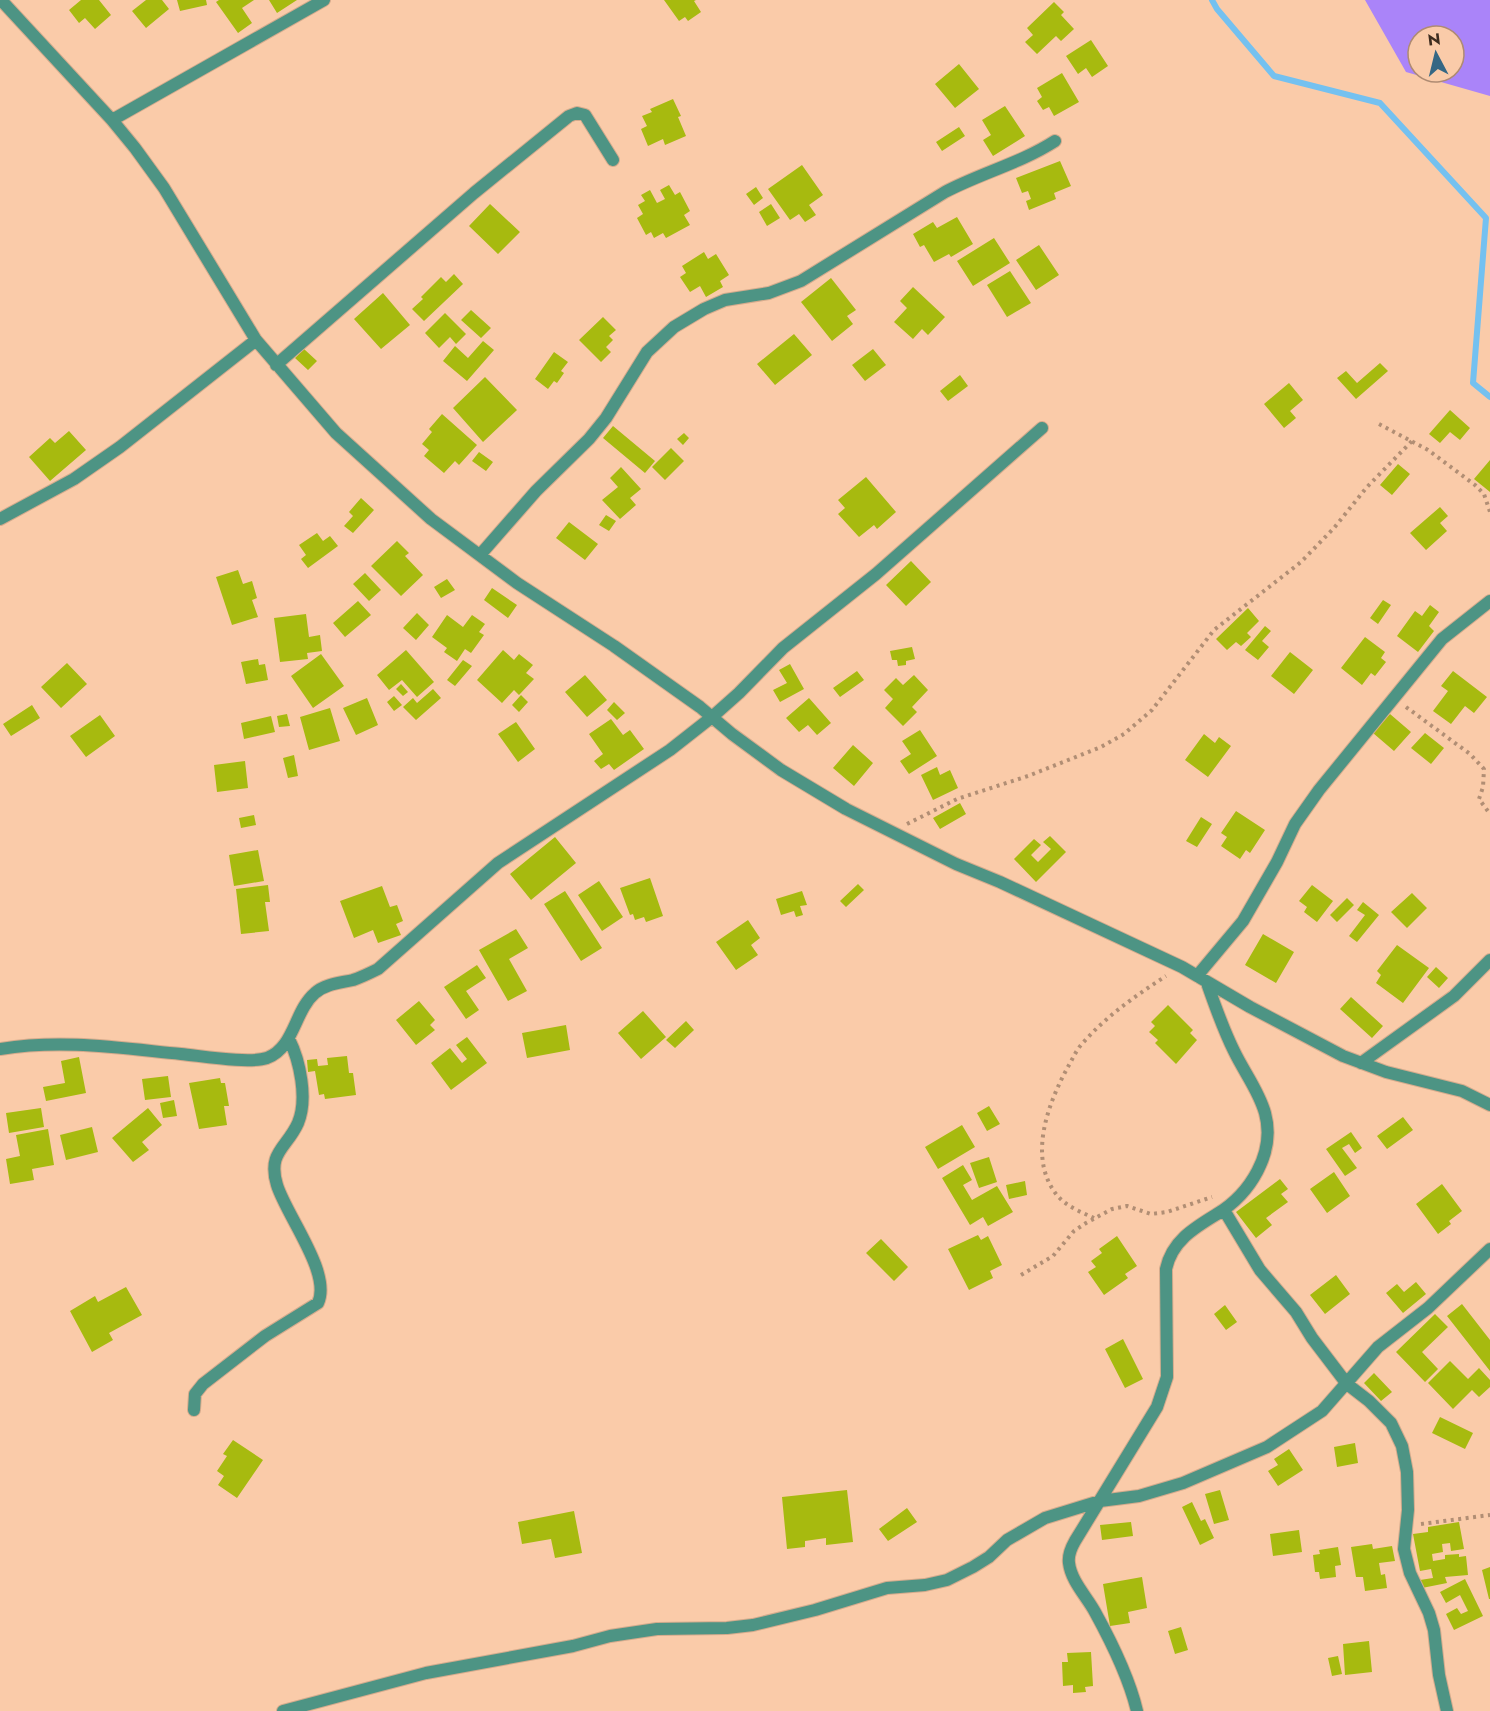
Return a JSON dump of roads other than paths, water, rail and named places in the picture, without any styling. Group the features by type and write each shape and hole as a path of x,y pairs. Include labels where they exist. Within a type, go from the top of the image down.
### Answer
{"street":[{"path":"1,0 112,120 164,188 256,340 336,433 431,519 517,583 614,646 807,787 891,833 1182,967 1288,1028 1343,1056 1386,1072 1462,1091 1490,1105"},
{"path":"112,120 324,0"},
{"path":"276,365 474,193 569,116 576,113 585,115 613,160"},
{"path":"480,555 536,492 589,439 606,418 646,352 674,327 704,309 725,300 769,292 801,281 945,192 1025,158 1055,141"},
{"path":"0,519 74,479 208,379 256,340"},
{"path":"0,1049 67,1043 248,1059 266,1058 275,1053 289,1039 306,1002 318,991 378,969 498,863 670,750 739,693 783,648 876,574 1042,428"},
{"path":"1202,979 1243,921 1277,862 1295,824 1318,790 1442,639 1490,601"},
{"path":"1361,1063 1454,996 1490,960"},
{"path":"1137,1711 1127,1678 1095,1613 1073,1576 1068,1562 1070,1550 1075,1541 1157,1407 1167,1377 1166,1269 1168,1257 1190,1231 1239,1198 1261,1166 1268,1126 1261,1104 1234,1052 1202,979"},
{"path":"194,1410 195,1394 203,1384 256,1343 318,1303 321,1295 314,1262 277,1184 274,1161 278,1150 297,1125 301,1115 302,1095 297,1062 289,1039"},
{"path":"1224,1210 1260,1270 1296,1312 1312,1338 1347,1384 1369,1401 1391,1423 1402,1446 1407,1472 1408,1510 1404,1549 1410,1573 1429,1613 1434,1630 1438,1675 1447,1711"},
{"path":"283,1711 415,1675 573,1647 610,1636 657,1629 727,1628 753,1625 815,1610 887,1588 947,1580 981,1562 1007,1540 1045,1518 1100,1502 1139,1496 1183,1483 1267,1448 1322,1411 1378,1347 1428,1308 1490,1249"}],"waterway":[{"path":"1212,0 1217,9 1274,76 1380,103 1486,218 1473,383 1490,397"}]}
